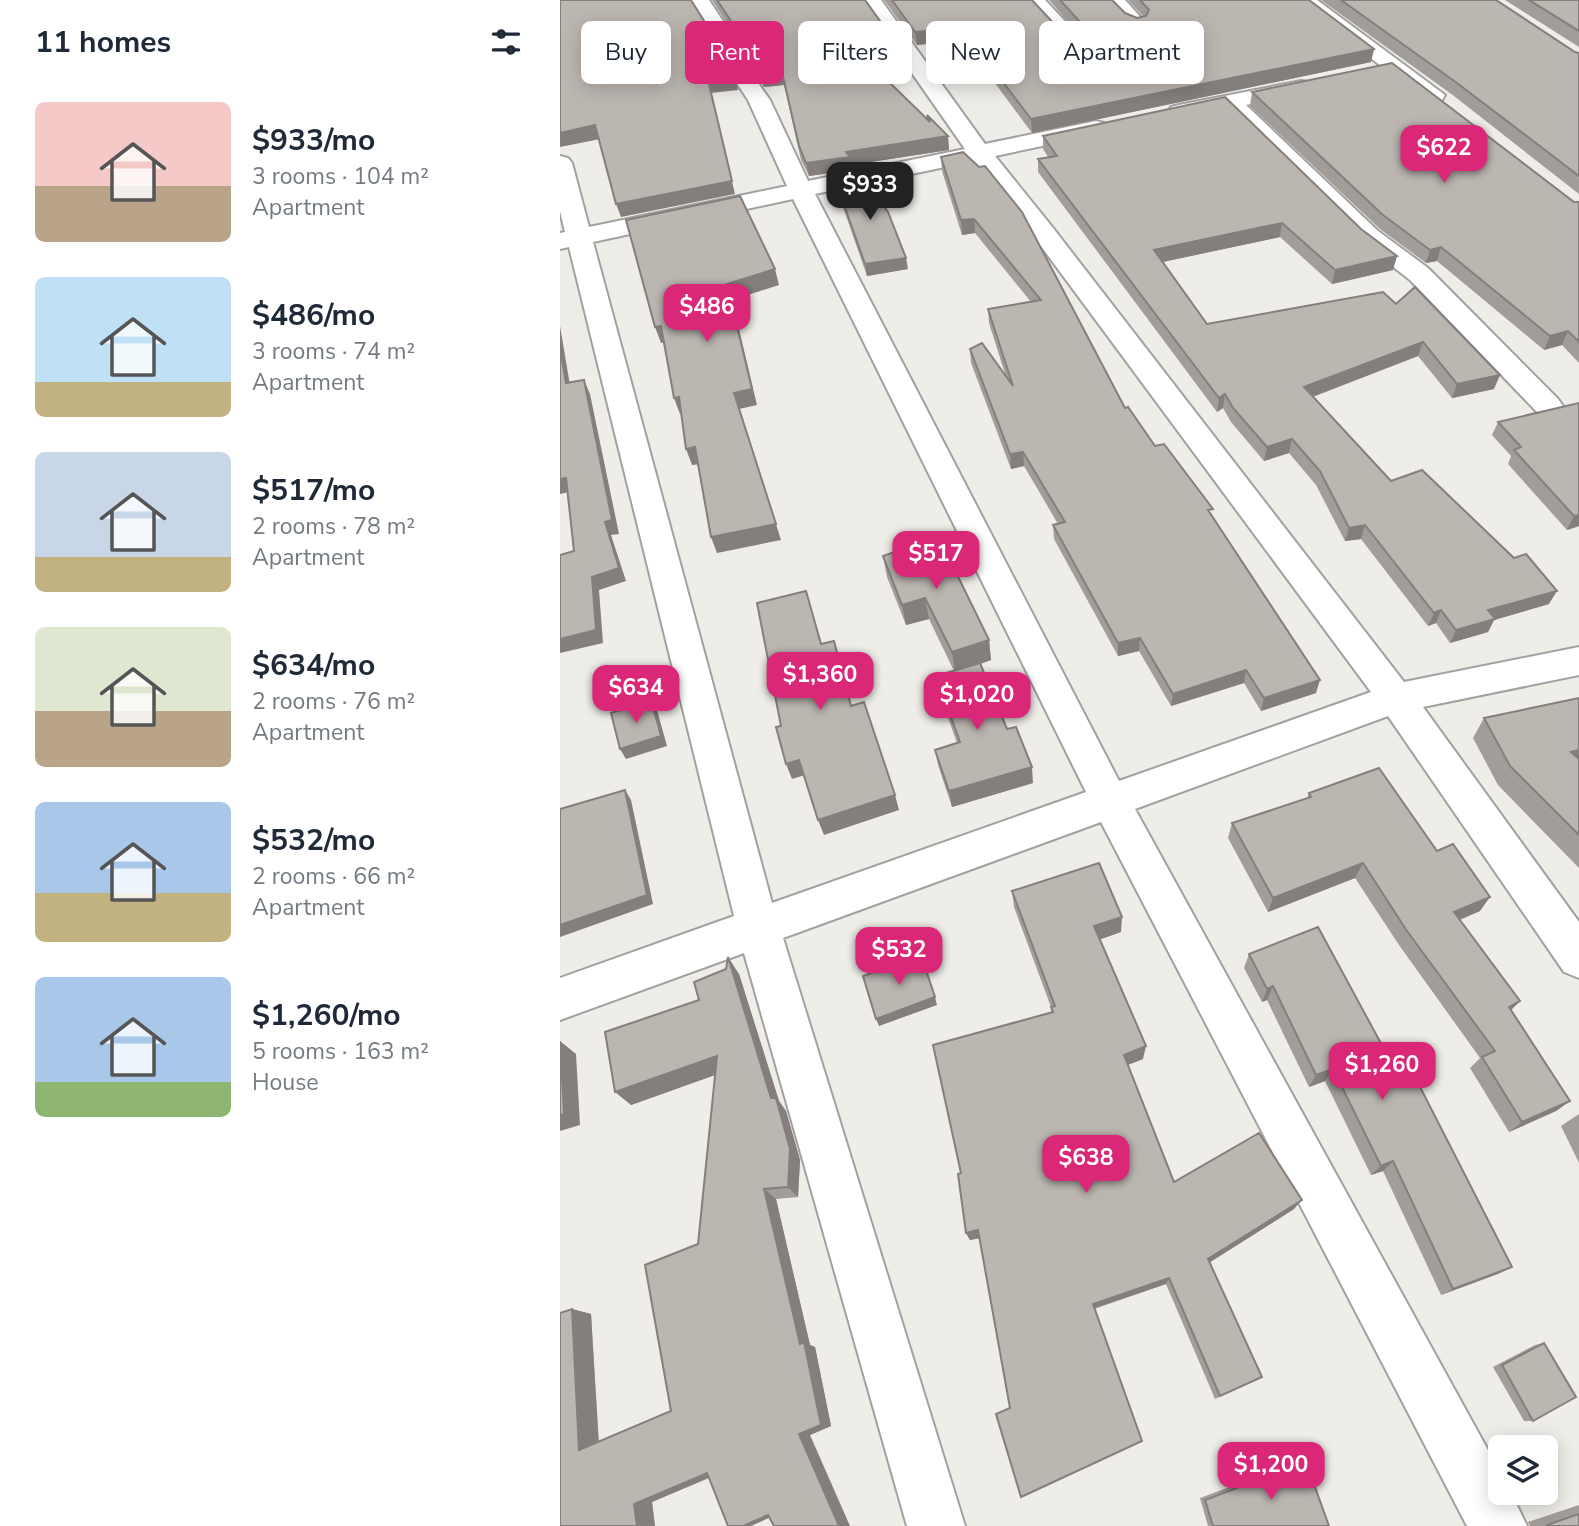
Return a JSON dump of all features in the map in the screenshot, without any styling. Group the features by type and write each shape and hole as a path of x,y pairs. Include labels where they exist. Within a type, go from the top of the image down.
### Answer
{"street":[{"path":"699,0 722,35 729,55 759,100 800,189 1110,801 1498,1526"},
{"path":"870,0 978,151 1044,233 1396,698 1579,958"},
{"path":"1034,0 1054,21"},
{"path":"1114,0 1134,21"},
{"path":"1304,0 1454,111"},
{"path":"1370,72 1395,66"},
{"path":"1151,118 1319,83"},
{"path":"1230,102 1369,236 1419,274 1548,406"},
{"path":"570,239 978,151 1124,123"},
{"path":"560,163 570,239 758,928 936,1526"},
{"path":"560,999 1396,698 1579,662"}],"building":[{"path":"560,0 691,0 704,21 685,21 685,84 709,84 732,181 616,204 595,125 560,133"},
{"path":"717,0 865,0 880,21 798,21 798,84 891,84 948,136 846,152 850,157 806,163 799,146 784,81 784,21 731,21"},
{"path":"892,0 1032,0 1052,21 1039,21 1039,84 1202,84 1031,119 1004,84 1025,84 1025,21 926,21 926,31 915,32 912,21 907,21"},
{"path":"1060,0 1112,0 1125,13 1137,18 1146,16 1149,10 1140,0 1309,0 1374,49 1204,84 1204,21 1079,21"},
{"path":"1341,0 1496,0 1579,53 1579,176 1457,83"},
{"path":"1529,0 1579,0 1579,31"},
{"path":"1392,63 1574,202 1579,202 1579,342 1568,331 1550,336 1441,247 1430,250 1383,215 1252,92"},
{"path":"1225,97 1361,229 1397,256 1335,270 1282,223 1154,250 1207,324 1383,292 1396,304 1415,287 1500,375 1457,384 1423,342 1304,387 1391,481 1422,470 1514,558 1526,554 1557,591 1488,610 1495,619 1456,630 1441,610 1434,613 1365,525 1349,528 1320,471 1292,439 1267,447 1233,408 1225,394 1219,398 1038,159 1057,156 1043,136"},
{"path":"963,152 979,167 985,166 1022,212 1125,408 1128,407 1155,446 1164,444 1213,509 1208,510 1320,680 1264,698 1246,670 1173,694 1140,638 1118,643 1053,525 1065,522 1023,452 1010,454 970,349 982,343 1013,386 988,309 1041,300 974,219 961,220 941,157"},
{"path":"862,176 888,212 906,258 865,264 836,182"},
{"path":"740,196 775,269 727,284 752,389 734,393 776,524 711,537 695,447 686,449 679,397 674,398 661,326 655,327 626,220"},
{"path":"560,348 566,383 584,380 612,520 605,522 619,568 592,577 596,630 560,639 560,555 574,551 566,478 560,479"},
{"path":"1579,403 1579,515 1574,516 1514,450 1521,447 1498,422"},
{"path":"936,537 989,640 952,652 925,598 902,605 883,556"},
{"path":"806,591 821,644 834,641 851,706 864,702 895,795 818,820 799,760 786,764 776,727 781,726 757,603"},
{"path":"980,663 1007,729 1016,727 1032,767 949,791 935,750 960,742 936,676"},
{"path":"1579,698 1579,750 1571,752 1579,759 1579,835 1510,766 1484,718"},
{"path":"651,700 661,736 620,749 611,713"},
{"path":"1379,768 1437,851 1453,844 1490,897 1454,912 1520,1001 1509,1007 1570,1101 1522,1122 1482,1057 1495,1051 1407,931 1363,863 1273,898 1232,823 1311,797 1309,793"},
{"path":"625,790 647,895 560,925 560,809"},
{"path":"1099,863 1122,917 1094,926 1146,1046 1124,1055 1174,1182 1259,1133 1302,1200 1208,1259 1262,1377 1220,1396 1169,1278 1093,1304 1142,1441 1021,1497 996,1414 1010,1408 978,1230 966,1233 958,1174 961,1173 933,1045 1053,1012 1051,1007 1055,1006 1012,891"},
{"path":"1318,927 1404,1086 1417,1081 1512,1267 1453,1289 1393,1161 1381,1166 1333,1069 1316,1075 1273,986 1267,989 1249,954"},
{"path":"921,955 935,997 876,1019 863,976"},
{"path":"728,957 771,1098 776,1098 790,1149 788,1187 764,1189 800,1344 804,1342 821,1425 799,1434 839,1526 774,1526 768,1515 743,1526 728,1526 707,1473 634,1504 637,1526 560,1526 560,1313 572,1309 579,1450 671,1411 645,1265 698,1244 717,1056 615,1092 605,1032 699,1000 694,982 726,969"},
{"path":"560,1041 564,1114 560,1115"},
{"path":"1544,1343 1576,1397 1533,1421 1502,1365"},
{"path":"1306,1462 1329,1526 1213,1526 1205,1500"},
{"path":"1579,1514 1579,1526 1547,1525"}]}
